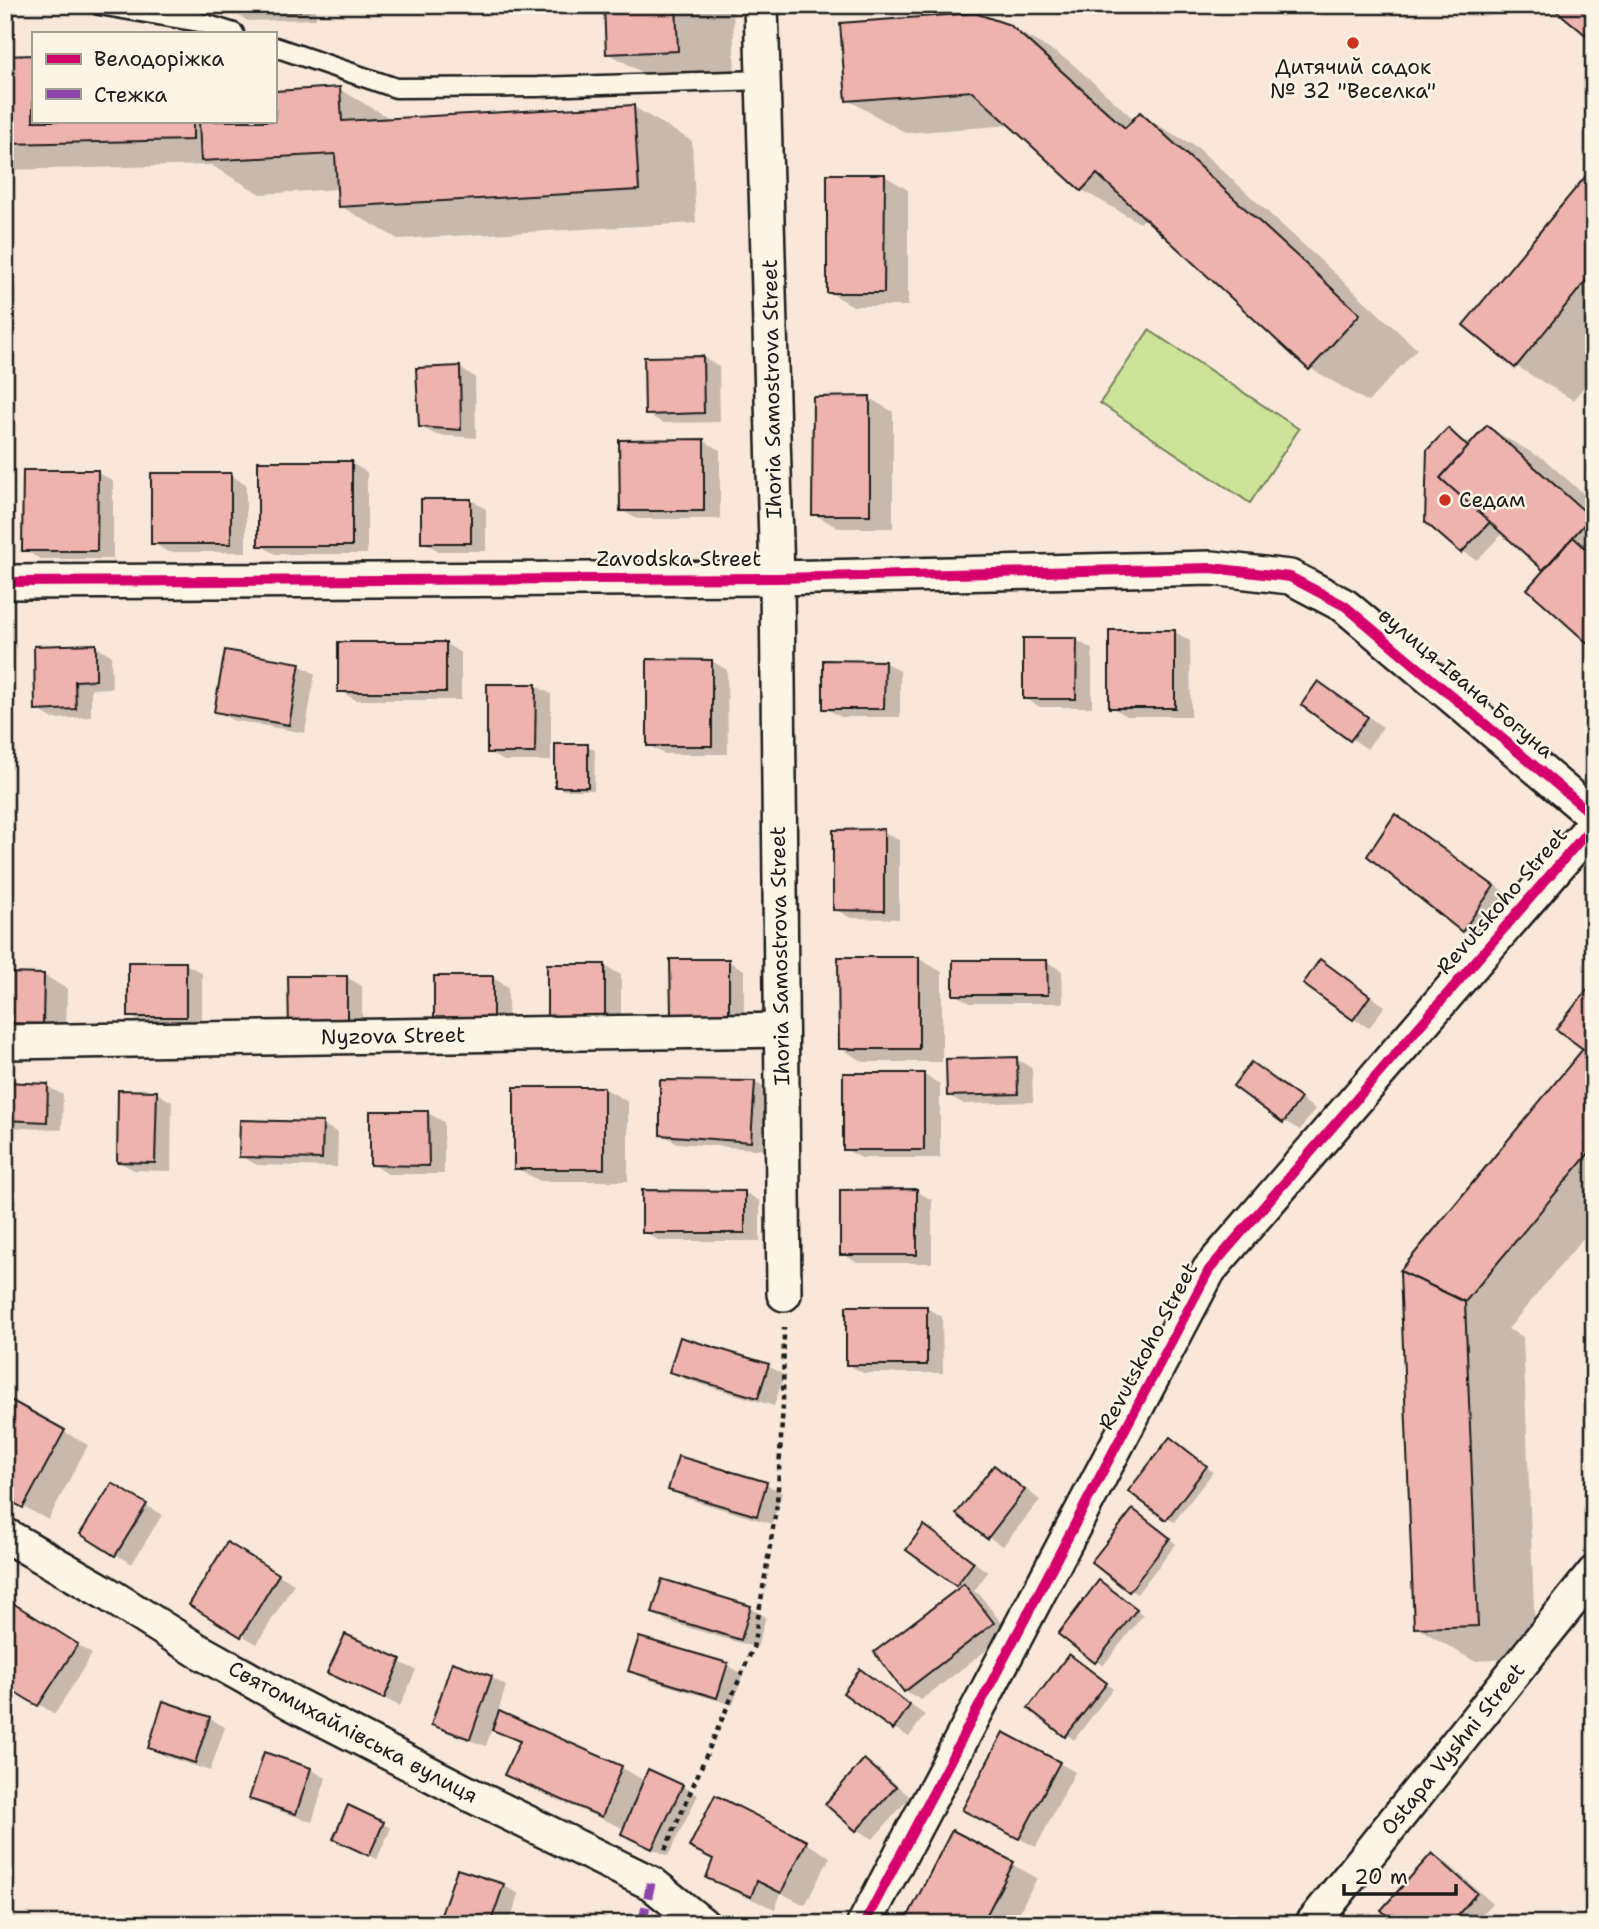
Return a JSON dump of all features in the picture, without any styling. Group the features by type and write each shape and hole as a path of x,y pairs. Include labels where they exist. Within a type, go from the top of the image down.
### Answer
{"street":[{"name":"Ihoria Samostrova Street","path":"761,5 776,578 784,1294"},
{"name":"Zavodska Street","path":"5,582 776,578 1212,568 1290,577 1345,606"},
{"name":"вулиця Івана Богуна","path":"1345,606 1594,816"},
{"name":"Revutskoho Street","path":"864,1924 1209,1270 1594,824"},
{"name":"Nyzova Street","path":"5,1042 781,1030"},
{"name":"Святомихайлівська вулиця","path":"5,1535 106,1593 197,1650 292,1703 651,1883 702,1924"},
{"name":"Ostapa Vyshni Street","path":"1312,1924 1594,1573"}],"lane":[{"path":"99,5 199,13 232,32"},
{"path":"276,47 396,88 764,80"}],"path":[{"path":"651,1883 753,1648 777,1504 783,1405 784,1294"}],"green space":[{"path":"1149,330 1299,429 1250,503 1100,403"}],"building":[{"path":"231,5 300,5 300,11 231,13"},
{"path":"604,5 676,5 678,51 606,54"},
{"path":"1551,5 1594,5 1594,42 1551,6"},
{"path":"975,13 1010,25 1125,128 1140,112 1360,314 1309,370 1097,174 1081,191 972,91 846,101 840,23"},
{"path":"32,55 32,122 193,122 193,140 5,144 5,56"},
{"path":"340,87 342,121 634,105 639,190 338,207 335,154 201,161 199,122 276,122 276,91"},
{"path":"1594,166 1594,271 1515,368 1463,325"},
{"path":"827,174 885,174 884,293 827,293"},
{"path":"703,356 704,413 645,415 644,357"},
{"path":"460,366 461,430 419,427 416,368"},
{"path":"870,396 870,515 812,515 813,397"},
{"path":"1487,425 1591,517 1543,570 1440,478"},
{"name":"Седам","path":"1448,428 1468,447 1440,478 1490,522 1461,553 1425,522 1427,450"},
{"path":"704,439 704,511 620,511 619,440"},
{"path":"258,461 352,461 352,546 258,546"},
{"path":"23,470 98,470 97,551 22,551"},
{"path":"151,473 231,473 231,544 151,544"},
{"path":"421,499 471,499 471,543 421,543"},
{"path":"1573,537 1594,556 1594,649 1527,589"},
{"path":"1109,630 1175,630 1175,708 1109,708"},
{"path":"1023,638 1077,638 1076,699 1023,699"},
{"path":"338,642 446,642 446,692 338,692"},
{"path":"96,644 96,680 75,681 76,709 35,711 34,646"},
{"path":"225,650 300,663 289,725 214,712"},
{"path":"647,659 712,660 712,746 647,746"},
{"path":"823,660 885,661 884,709 823,709"},
{"path":"1318,681 1368,717 1350,741 1301,705"},
{"path":"487,684 536,684 535,753 487,753"},
{"path":"555,744 588,744 588,787 555,787"},
{"path":"1395,814 1494,886 1462,932 1367,856"},
{"path":"884,829 884,911 833,910 833,830"},
{"path":"838,957 919,957 919,1049 839,1049"},
{"path":"670,959 729,959 729,1014 671,1014"},
{"path":"1320,959 1370,996 1353,1020 1303,984"},
{"path":"953,960 1047,960 1048,995 953,995"},
{"path":"128,962 186,962 186,1017 128,1017"},
{"path":"547,964 605,964 605,1019 547,1019"},
{"path":"5,973 44,974 43,1024 5,1023"},
{"path":"288,976 347,976 347,1030 289,1030"},
{"path":"434,976 493,976 493,1030 434,1030"},
{"path":"1594,981 1594,1147 1465,1302 1400,1271 1583,1049 1556,1029"},
{"path":"1017,1057 1018,1094 947,1096 946,1059"},
{"path":"1251,1062 1301,1098 1283,1123 1233,1086"},
{"path":"843,1073 924,1073 924,1150 843,1150"},
{"path":"660,1080 755,1081 751,1142 660,1135"},
{"path":"5,1082 48,1084 47,1122 5,1120"},
{"path":"514,1087 604,1087 604,1169 514,1169"},
{"path":"118,1090 157,1091 155,1163 117,1162"},
{"path":"370,1111 428,1111 429,1166 370,1165"},
{"path":"240,1120 323,1122 322,1159 239,1157"},
{"path":"917,1189 917,1255 840,1255 840,1190"},
{"path":"642,1190 745,1191 745,1233 642,1233"},
{"path":"1400,1271 1465,1302 1478,1626 1414,1628"},
{"path":"846,1306 927,1306 927,1365 846,1365"},
{"path":"680,1337 769,1364 758,1398 669,1372"},
{"path":"5,1397 65,1430 23,1508 5,1498"},
{"path":"1170,1437 1207,1466 1166,1520 1128,1491"},
{"path":"678,1456 767,1482 757,1516 668,1490"},
{"path":"994,1465 1025,1490 987,1539 956,1514"},
{"path":"112,1483 147,1504 115,1556 80,1534"},
{"path":"1133,1509 1170,1538 1129,1592 1091,1562"},
{"path":"924,1525 974,1562 956,1586 906,1550"},
{"path":"227,1542 279,1574 241,1637 189,1605"},
{"path":"662,1579 751,1606 741,1640 652,1613"},
{"path":"1099,1580 1137,1609 1095,1663 1058,1634"},
{"path":"964,1584 994,1623 904,1692 874,1652"},
{"path":"11,1602 78,1644 38,1706 5,1686 5,1611"},
{"path":"345,1634 401,1659 384,1699 327,1673"},
{"path":"639,1637 728,1663 717,1698 628,1671"},
{"path":"1069,1654 1107,1683 1065,1737 1028,1708"},
{"path":"452,1662 492,1676 470,1739 431,1725"},
{"path":"860,1669 910,1705 893,1730 843,1693"},
{"path":"163,1701 210,1717 195,1763 148,1748"},
{"path":"499,1711 622,1766 602,1817 504,1775 520,1741 492,1730"},
{"path":"1003,1732 1060,1762 1019,1839 962,1810"},
{"path":"264,1752 311,1768 296,1814 249,1799"},
{"path":"864,1759 896,1787 856,1831 825,1804"},
{"path":"648,1769 683,1785 652,1849 621,1834"},
{"path":"715,1795 807,1841 781,1893 757,1881 751,1897 706,1878 713,1859 689,1847"},
{"path":"348,1805 384,1822 369,1856 333,1839"},
{"path":"952,1830 1014,1862 982,1924 904,1924"},
{"path":"1432,1853 1477,1893 1450,1924 1396,1924 1381,1910"},
{"path":"457,1869 504,1884 490,1924 467,1924 441,1915"}],"marked path":[{"path":"642,1924 651,1883"}],"cycle path":[{"path":"5,582 777,578 1212,568 1290,577 1345,606 1594,816"},
{"path":"864,1924 1209,1270 1594,824"}],"place":[{"name":"Дитячий садок № 32 \"Веселка\"","path":"1353,43"},
{"name":"Седам","path":"1445,500"}]}
